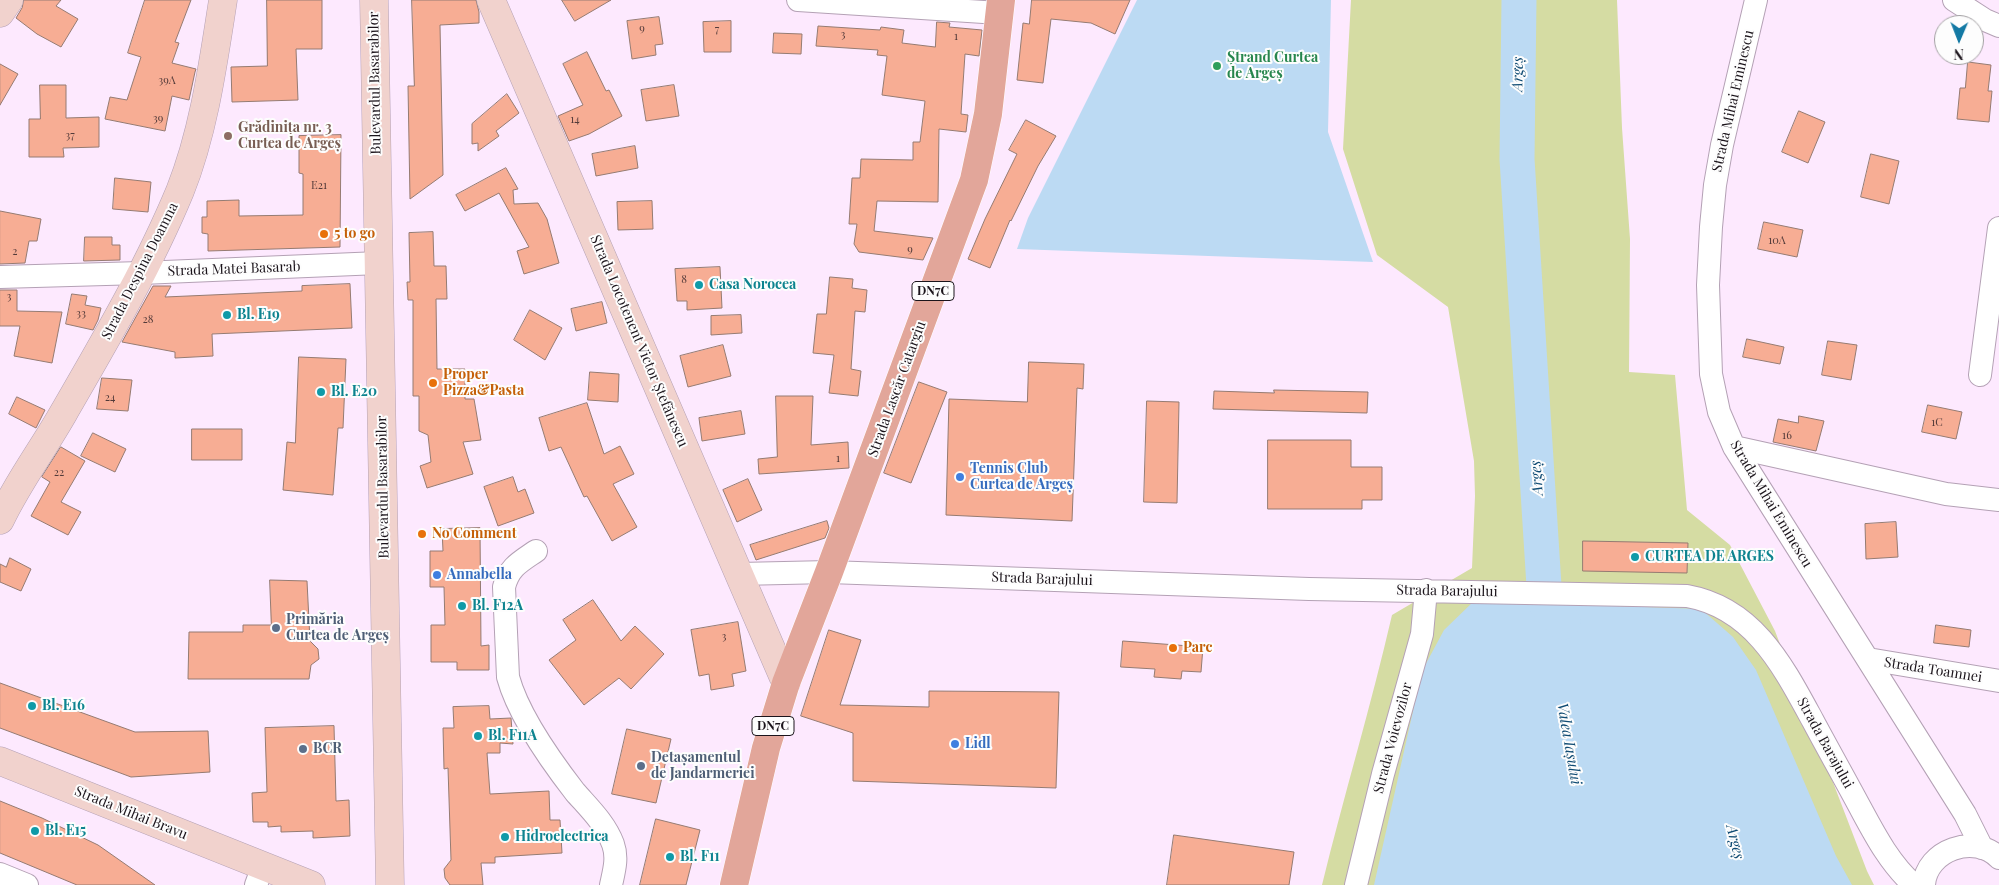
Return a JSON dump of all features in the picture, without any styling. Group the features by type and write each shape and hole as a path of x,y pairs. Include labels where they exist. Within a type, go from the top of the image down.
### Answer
{"main road":[{"path":"0,12 9,0"},
{"name":"Strada Despina Doamna","path":"0,520 25,474 63,414 142,273 167,221 190,164 210,81 223,0"},
{"name":"Bulevardul Basarabilor","path":"374,0 390,885"},
{"name":"Strada Locotenent Victor Ștefănescu","path":"491,0 786,683"},
{"name":"Strada Lascăr Catargiu","path":"829,572 974,180 988,114 1000,7"},
{"name":"DN7C","path":"734,885 766,748 786,683 829,572"},
{"name":"Strada Mihai Bravu","path":"0,761 259,875 311,885"}],"street":[{"path":"798,0 1000,7"},
{"name":"Strada Mihai Eminescu","path":"1756,0 1718,169 1710,237 1708,330 1711,374 1719,412 1734,447 1990,853"},
{"path":"1954,0 1985,20 1999,26"},
{"path":"1980,375 1999,228"},
{"name":"Strada Matei Basarab","path":"0,276 142,273 379,263"},
{"path":"1734,447 1946,494 1999,500"},
{"path":"536,551 512,568 504,587 508,677 520,709 550,758 609,834 616,854 616,866 611,885"},
{"name":"Strada Barajului","path":"739,574 829,572 1309,589 1687,596 1704,599 1732,612 1767,645 1786,671 1888,856 1914,885"},
{"name":"Strada Voievozilor","path":"1356,885 1382,774 1422,634 1426,590"},
{"name":"Strada Toamnei","path":"1868,659 1999,681"},
{"path":"1924,885 1929,868 1938,858 1951,849 1966,846 1990,853"},
{"path":"0,874 27,885"}],"green space":[{"path":"1351,0 1617,0 1622,128 1630,239 1629,372 1675,375 1687,510 1730,545 1775,631 1874,885 1322,885 1392,615 1472,568 1475,496 1474,461 1448,307 1377,255 1343,149"}],"water":[{"name":"Ștrand Curtea de Argeș","path":"1137,0 1331,0 1328,132 1373,262 1017,249 1028,218"},
{"name":"Valea Iașului","path":"1474,601 1701,609 1733,637 1756,670 1836,856 1852,885 1374,885 1422,671 1444,630"}],"building":[{"path":"24,0 61,0 56,6 78,19 61,47 37,34 16,18"},
{"path":"145,0 191,0 175,42 179,43 172,63 196,69 189,100 172,96 165,131 105,119 110,97 127,100 141,57 128,53"},
{"path":"267,0 322,0 322,49 296,49 298,100 232,102 231,67 267,66"},
{"path":"412,0 476,0 479,23 440,25 443,175 410,199 408,86 414,86"},
{"path":"562,0 611,0 575,21"},
{"path":"1032,0 1130,0 1115,34 1091,23 1051,19 1043,83 1017,80 1023,23 1029,24"},
{"path":"659,17 663,44 655,45 656,55 632,59 627,21"},
{"path":"731,21 731,52 704,52 703,22"},
{"path":"937,22 950,23 949,27 982,30 979,56 965,54 961,114 968,115 966,132 939,129 938,202 877,201 874,231 933,238 923,260 859,252 854,244 857,224 849,224 852,178 860,178 861,159 913,160 913,142 920,142 925,101 882,95 887,56 877,55 878,50 816,46 818,26 880,30 881,27 904,30 902,43 935,47"},
{"path":"774,33 802,34 801,54 773,53"},
{"path":"587,52 606,91 609,90 622,116 589,134 569,141 558,116 583,105 563,64"},
{"path":"0,64 18,74 0,105"},
{"path":"1968,65 1991,65 1988,91 1992,91 1989,122 1957,119 1960,88 1965,88"},
{"path":"40,85 66,85 66,118 99,117 99,147 63,148 64,157 29,157 29,119 40,119"},
{"path":"674,85 679,116 646,121 641,90"},
{"path":"507,94 519,113 496,131 499,136 478,151 478,143 472,144 472,124"},
{"path":"1799,111 1825,122 1808,163 1782,152"},
{"path":"1026,120 1056,136 1010,220 990,268 968,259 985,219 1017,154 1009,150"},
{"path":"341,135 340,247 208,251 208,234 202,233 202,217 207,217 207,201 239,200 239,216 303,215 303,174 299,173 299,136"},
{"path":"635,146 638,168 596,176 592,154"},
{"path":"1871,154 1899,161 1889,204 1861,197"},
{"path":"506,168 518,189 513,190 514,204 538,203 547,219 559,263 524,274 517,251 529,247 499,193 465,211 456,195"},
{"path":"115,178 151,182 148,212 113,209"},
{"path":"652,201 653,229 618,230 617,202"},
{"path":"0,211 41,219 37,241 29,241 25,263 0,264"},
{"path":"1764,222 1803,230 1797,257 1758,249"},
{"path":"433,232 434,266 446,266 447,299 436,299 437,369 465,369 465,399 474,399 481,440 463,442 473,474 427,488 420,466 431,462 428,435 419,431 419,396 413,396 413,300 408,300 407,282 410,282 409,233"},
{"path":"85,237 112,237 112,245 120,245 120,260 84,261"},
{"name":"Casa Norocea","path":"720,267 722,308 687,310 687,301 677,301 675,269"},
{"path":"830,277 853,279 852,288 867,290 865,312 855,311 851,369 861,371 858,396 829,393 834,355 813,353 817,314 826,314"},
{"path":"350,284 352,328 212,334 213,356 175,358 175,352 122,342 153,286 171,286 165,297 302,291 302,286"},
{"path":"0,290 17,290 17,311 62,312 52,363 14,356 20,326 0,326"},
{"path":"72,294 87,296 85,305 101,308 93,330 66,324"},
{"path":"602,302 607,323 576,331 571,309"},
{"path":"530,310 562,328 545,360 514,340"},
{"path":"741,315 742,333 711,335 711,316"},
{"path":"1747,339 1784,347 1780,364 1743,357"},
{"path":"1828,341 1857,345 1851,380 1822,375"},
{"path":"723,345 731,376 688,387 680,356"},
{"path":"299,357 346,359 343,428 338,428 333,495 283,490 287,442 295,443"},
{"path":"1029,362 1084,364 1083,389 1077,388 1072,521 946,515 949,399 1027,402"},
{"path":"590,372 619,374 618,402 588,400"},
{"path":"102,378 132,380 128,411 97,409"},
{"path":"919,382 947,392 911,483 884,473"},
{"path":"1274,390 1368,392 1367,413 1213,409 1214,391 1274,393"},
{"path":"776,396 813,396 811,445 848,442 849,468 759,474 758,459 777,457"},
{"path":"17,397 45,410 36,428 9,414"},
{"path":"1147,401 1179,402 1177,503 1144,502"},
{"path":"587,403 604,454 620,446 634,474 613,484 637,527 612,541 587,496 584,497 561,447 549,451 539,418"},
{"path":"1928,405 1962,412 1956,439 1922,432"},
{"path":"741,411 745,434 702,441 699,418"},
{"path":"1799,416 1824,421 1816,451 1773,442 1778,419 1798,423"},
{"path":"192,429 242,429 242,460 192,460"},
{"path":"93,433 126,449 115,472 81,456"},
{"path":"1268,440 1351,440 1351,467 1382,467 1382,500 1362,500 1362,509 1268,509"},
{"path":"61,447 85,461 61,502 81,512 68,535 31,516 50,482 42,477"},
{"path":"513,477 518,492 525,489 534,513 498,526 484,487"},
{"path":"748,479 762,510 737,522 723,490"},
{"path":"827,521 829,528 825,538 756,560 750,545"},
{"path":"1896,522 1898,557 1866,559 1865,524"},
{"name":"Bl. F12A","path":"480,528 481,646 489,645 489,670 457,670 457,662 431,662 431,625 445,625 444,587 430,587 430,551 443,551 442,529"},
{"name":"CURTEA DE ARGES","path":"1583,541 1688,543 1687,573 1583,571"},
{"path":"10,558 31,569 21,591 0,582 0,564 6,567"},
{"name":"Primăria Curtea de Argeș","path":"270,580 307,581 310,641 318,649 319,659 311,665 309,679 188,679 189,632 243,632 243,625 271,625"},
{"path":"593,600 621,641 635,626 664,654 631,689 619,678 584,705 549,660 576,640 563,620"},
{"path":"738,622 746,671 732,674 734,686 711,690 709,674 699,676 691,630"},
{"path":"1936,625 1971,630 1969,647 1934,643"},
{"name":"Lidl","path":"829,630 861,640 840,705 929,707 929,691 1059,692 1056,788 853,781 853,733 801,716"},
{"path":"1123,641 1203,647 1201,672 1182,671 1181,679 1154,677 1155,669 1121,667"},
{"name":"Bl. E16","path":"0,683 135,732 208,731 210,772 131,777 0,728"},
{"name":"Hidroelectrica","path":"489,706 490,719 511,718 513,744 500,743 500,753 487,753 490,794 549,791 550,820 560,820 562,853 495,857 495,863 481,863 483,885 450,885 445,878 444,869 451,860 448,768 444,769 443,728 454,728 453,707"},
{"path":"334,726 336,801 349,800 350,836 313,838 313,831 281,832 281,826 268,827 268,822 253,822 252,793 267,792 265,728"},
{"name":"Detașamentul de Jandarmeriei","path":"627,729 671,739 656,803 612,794"},
{"name":"Bl. E15","path":"0,801 42,818 98,845 155,885 77,885 0,853"},
{"name":"Bl. F11","path":"656,819 700,830 686,885 640,885"},
{"path":"1174,835 1294,852 1289,885 1167,885"}],"waterway":[{"name":"Argeș","path":"1519,0 1517,159 1545,602 1563,622"}],"place":[{"name":"Ștrand Curtea de Argeș","path":"1217,66"},
{"name":"Grădinița nr. 3 Curtea de Argeș","path":"228,136"},
{"name":"5 to go","path":"324,234"},
{"name":"Casa Norocea","path":"699,285"},
{"name":"Bl. E19","path":"227,315"},
{"name":"Proper Pizza&Pasta","path":"433,383"},
{"name":"Bl. E20","path":"321,392"},
{"name":"Tennis Club Curtea de Argeș","path":"960,477"},
{"name":"No Comment","path":"422,534"},
{"name":"CURTEA DE ARGES","path":"1635,557"},
{"name":"Annabella","path":"437,575"},
{"name":"Bl. F12A","path":"462,606"},
{"name":"Primăria Curtea de Argeș","path":"276,628"},
{"name":"Parc","path":"1173,648"},
{"name":"Bl. E16","path":"32,706"},
{"name":"Bl. F11A","path":"478,736"},
{"name":"Lidl","path":"955,744"},
{"name":"BCR","path":"303,749"},
{"name":"Detașamentul de Jandarmeriei","path":"641,766"},
{"name":"Bl. E15","path":"35,831"},
{"name":"Hidroelectrica","path":"505,837"},
{"name":"Bl. F11","path":"670,857"}]}
